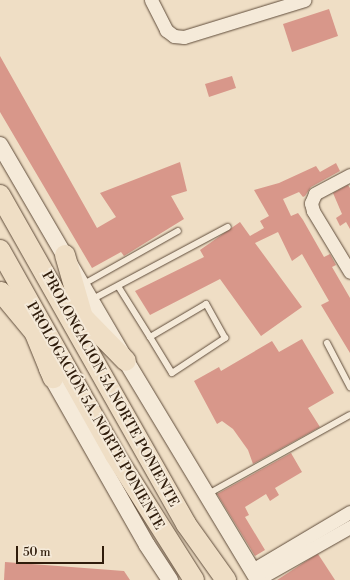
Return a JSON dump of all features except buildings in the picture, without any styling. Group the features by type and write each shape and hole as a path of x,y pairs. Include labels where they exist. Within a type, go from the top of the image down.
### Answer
{"main road":[{"name":"PROLONGACION 5A NORTE PONIENTE","path":"0,195 97,364 186,524 226,580"},
{"name":"PROLOGACIÓN 5A. NORTE PONIENTE","path":"0,250 17,278 61,373 194,580"},
{"path":"65,255 87,309 97,364"},
{"path":"17,278 33,331"},
{"path":"52,285 87,309 126,361"},
{"path":"0,291 33,331 61,373"}],"street":[{"path":"151,0 166,30 174,36 184,36 304,0"},
{"path":"0,145 82,285 87,309"},
{"path":"350,175 315,194 311,203 313,211 350,272"},
{"path":"0,291 61,373 147,545 170,580"},
{"path":"126,361 256,576"},
{"path":"256,576 350,512"},
{"path":"256,576 350,527"}],"lane":[{"path":"87,309 118,286 228,227"},
{"path":"82,285 178,231"},
{"path":"118,286 172,373 225,338 206,304 150,337"},
{"path":"327,343 350,387"},
{"path":"206,494 350,415"}]}
